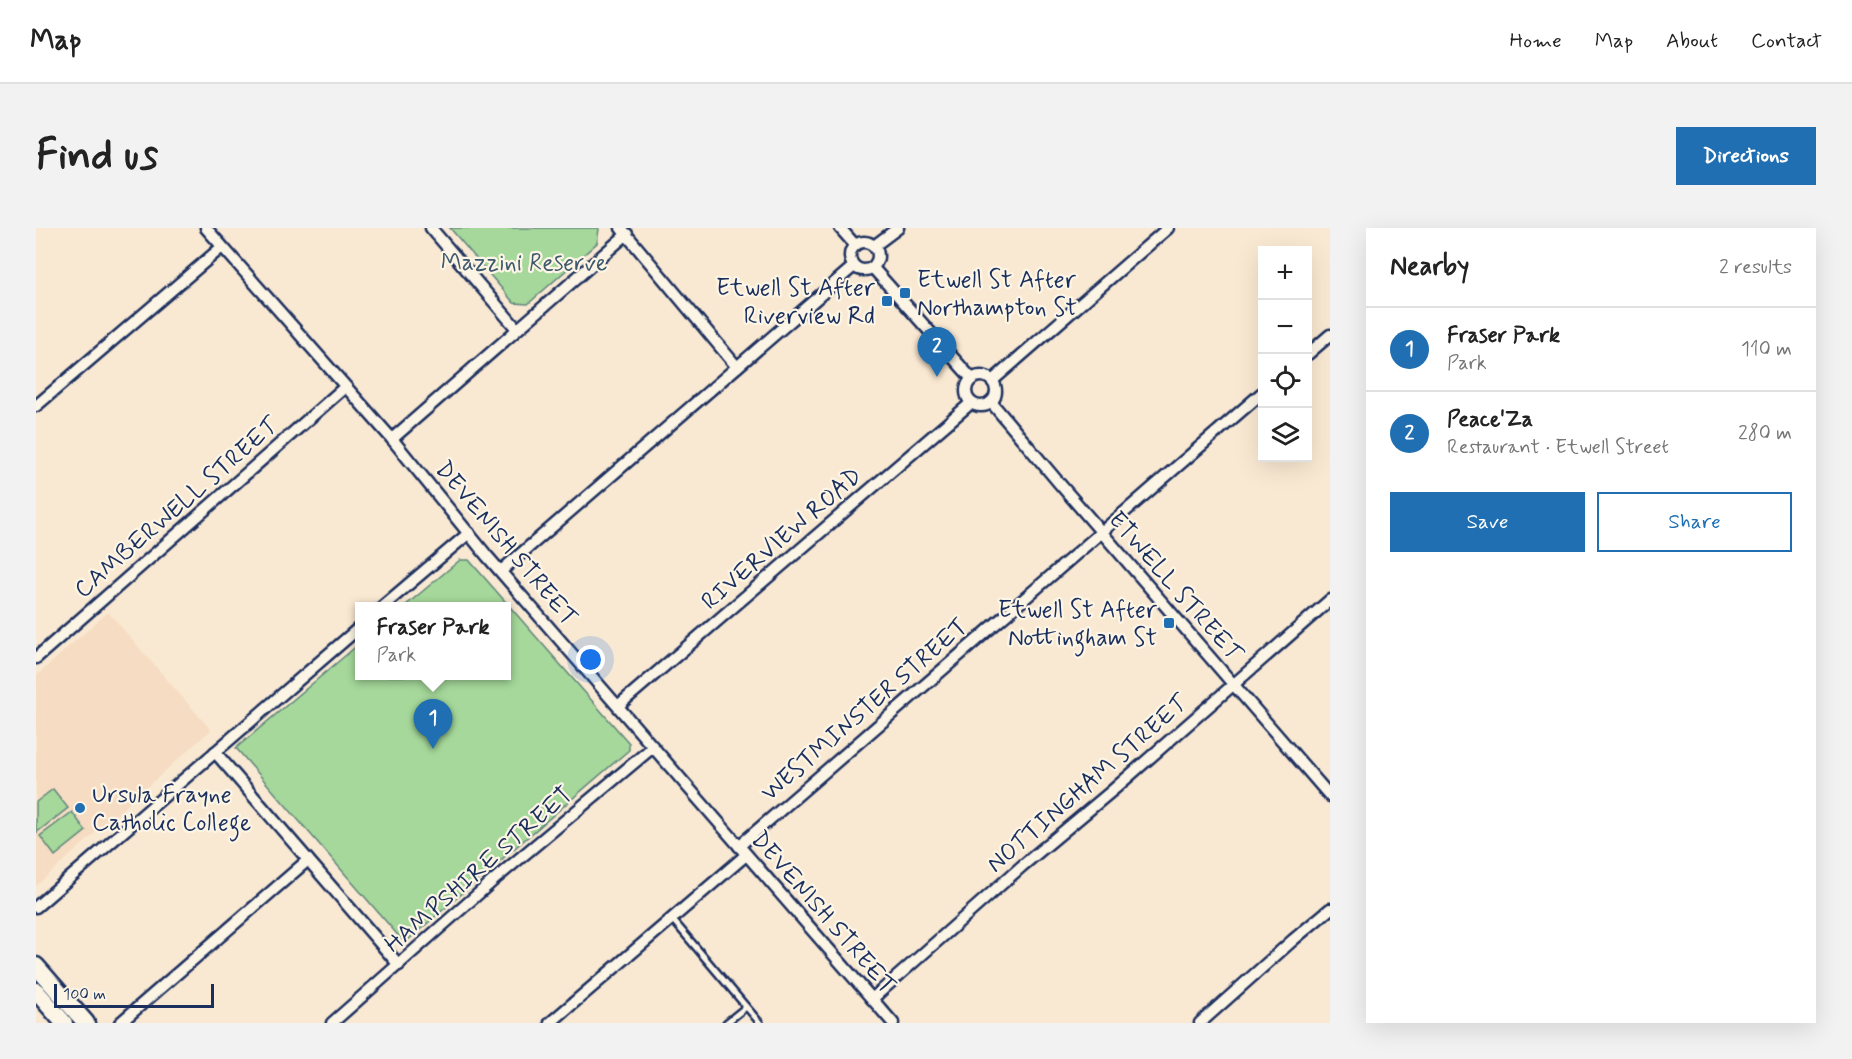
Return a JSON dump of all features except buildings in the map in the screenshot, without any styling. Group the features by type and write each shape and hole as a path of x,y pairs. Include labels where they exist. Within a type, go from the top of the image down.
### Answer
{"main road":[{"path":"36,966 86,1023"},
{"path":"36,991 64,1023"}],"street":[{"name":"DEVENISH STREET","path":"206,228 392,439 501,571 873,999 885,1021"},
{"path":"430,228 517,329"},
{"path":"840,228 855,246"},
{"path":"874,246 898,228"},
{"path":"992,381 1168,228"},
{"path":"392,439 624,231 737,367"},
{"path":"862,242 874,246 878,260 873,268 861,270 854,266 850,253 855,246 862,242"},
{"path":"36,406 222,247"},
{"path":"501,571 854,266"},
{"path":"873,268 972,379"},
{"path":"1312,351 1330,335"},
{"path":"984,376 992,381 996,394 991,402 983,406 971,403 966,391 972,379 984,376"},
{"name":"CAMBERWELL STREET","path":"36,658 345,387"},
{"name":"WESTMINSTER STREET","path":"550,1023 671,919 743,851 1102,531 1258,397"},
{"name":"ETWELL STREET","path":"991,402 1330,796"},
{"name":"RIVERVIEW ROAD","path":"619,705 971,403"},
{"path":"388,602 469,533"},
{"name":"NOTTINGHAM STREET","path":"873,999 1022,866 1041,852 1330,600"},
{"path":"36,907 355,631"},
{"name":"HAMPSHIRE STREET","path":"332,1023 495,879 653,747"},
{"path":"215,752 399,965"},
{"path":"120,1023 308,860"},
{"path":"1200,1023 1330,909"}],"lane":[{"path":"671,919 760,1023"},
{"path":"726,1023 746,1006"}],"shaded area":[{"name":"Ursula Frayne Catholic College","path":"108,612 211,730 36,886 36,676"}],"green space":[{"name":"Mazzini Reserve","path":"450,228 599,229 597,243 528,304 514,303"},
{"path":"460,560 469,560 506,602 410,602"},
{"path":"511,608 629,743 629,750 408,940 402,940 236,748 355,647 355,680 511,680"},
{"path":"53,789 68,808 36,833 36,802"},
{"path":"72,812 86,831 55,856 40,836"}],"place":[{"name":"Etwell St After Northampton St","path":"905,293"},
{"name":"Etwell St After Riverview Rd","path":"887,301"},
{"name":"Peace'Za","path":"937,377"},
{"name":"Etwell St After Nottingham St","path":"1169,623"},
{"name":"Fraser Park","path":"433,749"},
{"name":"Ursula Frayne Catholic College","path":"80,808"}]}
